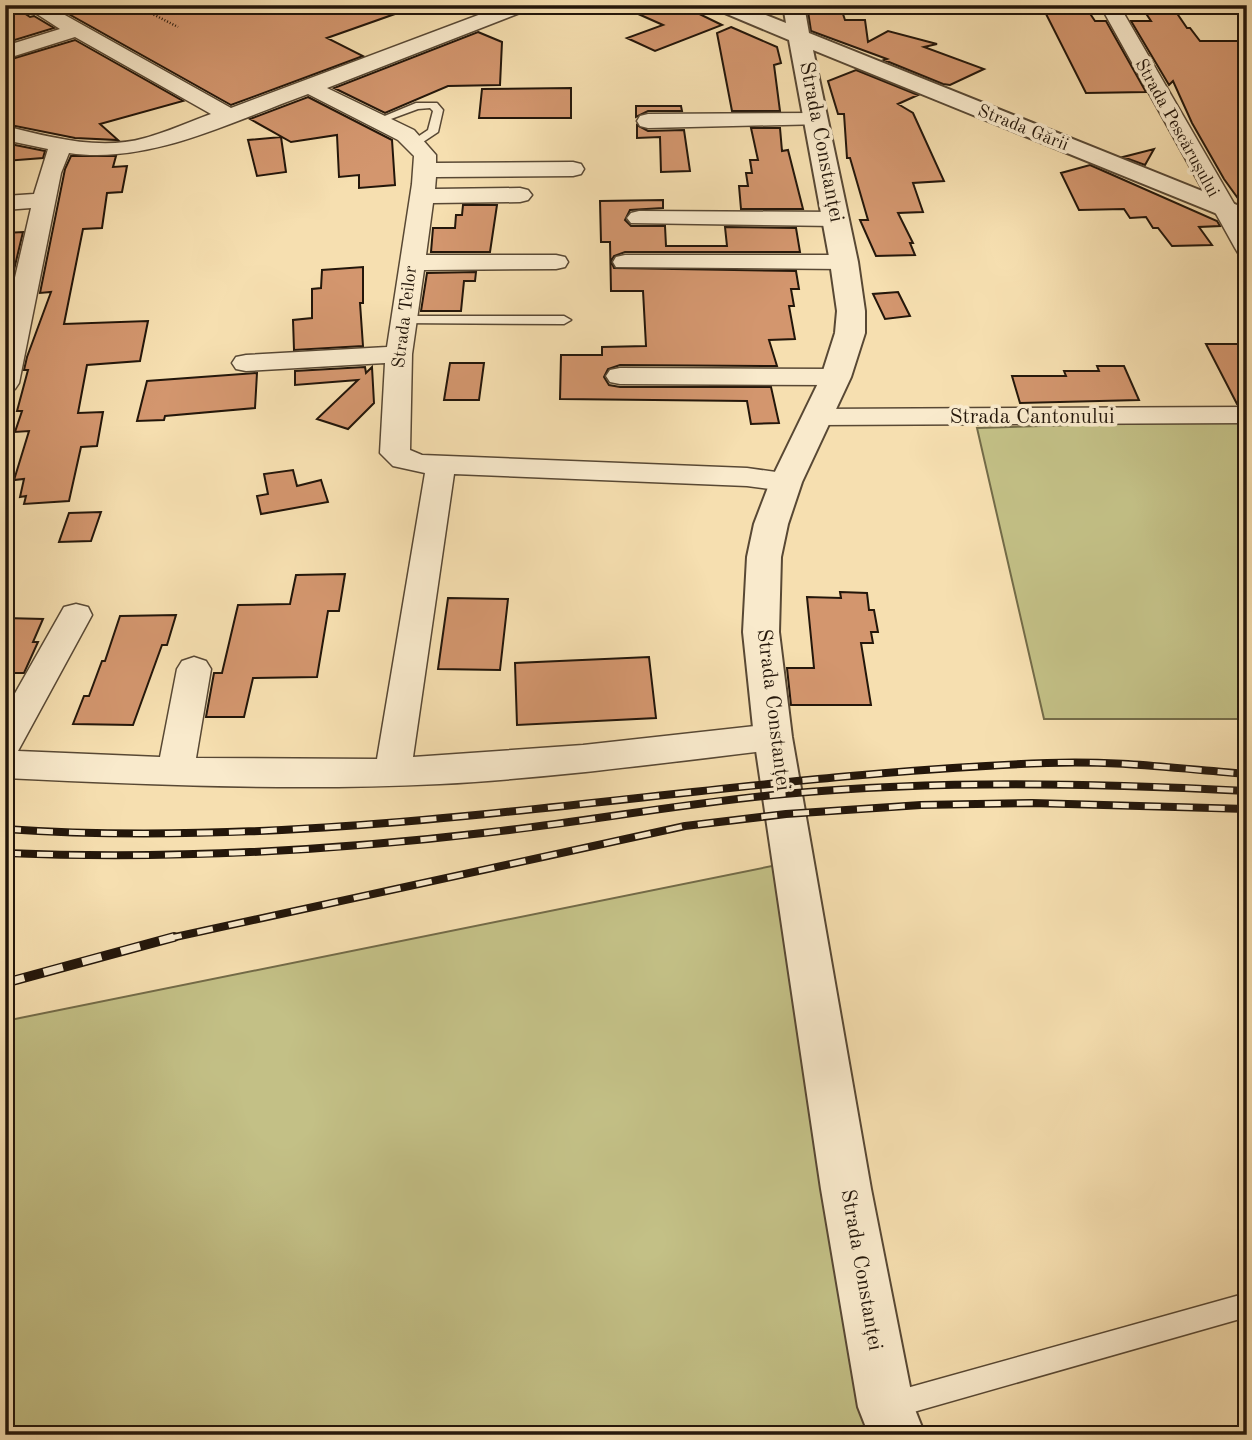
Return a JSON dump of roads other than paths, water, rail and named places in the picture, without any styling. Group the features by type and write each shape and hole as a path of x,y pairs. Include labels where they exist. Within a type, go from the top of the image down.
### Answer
{"street":[{"path":"32,5 230,116"},
{"path":"5,134 100,150 130,148 230,116 523,5"},
{"path":"731,9 769,12 791,5 800,39"},
{"name":"Strada Pescărușului","path":"1110,5 1222,208 1247,248"},
{"name":"Strada Constanței","path":"731,9 800,39 844,262 850,311 850,333 836,377 786,482 771,524 762,586 765,680 846,1189 891,1421"},
{"path":"5,54 77,30"},
{"name":"Strada Gării","path":"800,39 1247,218"},
{"path":"309,87 380,120 416,142"},
{"path":"648,121 816,119"},
{"name":"Strada Teilor","path":"416,142 425,155 424,183 399,354 395,453 403,460 441,466 722,476 786,482"},
{"path":"5,383 15,295 45,200 50,173 61,145"},
{"path":"424,183 573,169"},
{"path":"424,183 520,195"},
{"path":"5,202 45,200"},
{"path":"639,218 836,219"},
{"path":"411,263 556,262"},
{"path":"625,262 844,262"},
{"path":"246,363 399,354"},
{"path":"620,376 836,377"},
{"name":"Strada Cantonului","path":"818,417 1247,415"},
{"path":"393,772 441,466"},
{"path":"5,743 76,615"},
{"path":"176,771 194,669"},
{"path":"5,764 176,771 393,772 513,764 773,737"}],"lane":[{"path":"380,120 416,106 433,105 438,110 433,132 416,142"},
{"path":"404,320 564,320"},
{"path":"891,1421 1247,1305"}],"railway":[{"path":"5,829 136,834 266,831 526,810 786,782 1047,763 1122,764 1247,774"},
{"path":"5,853 127,855 310,849 492,832 784,794 900,786 1073,785 1247,791"},
{"path":"169,938 685,826 786,814 921,805 1032,803 1247,809"},
{"path":"169,938 174,937"},
{"path":"5,983 169,938"}]}
